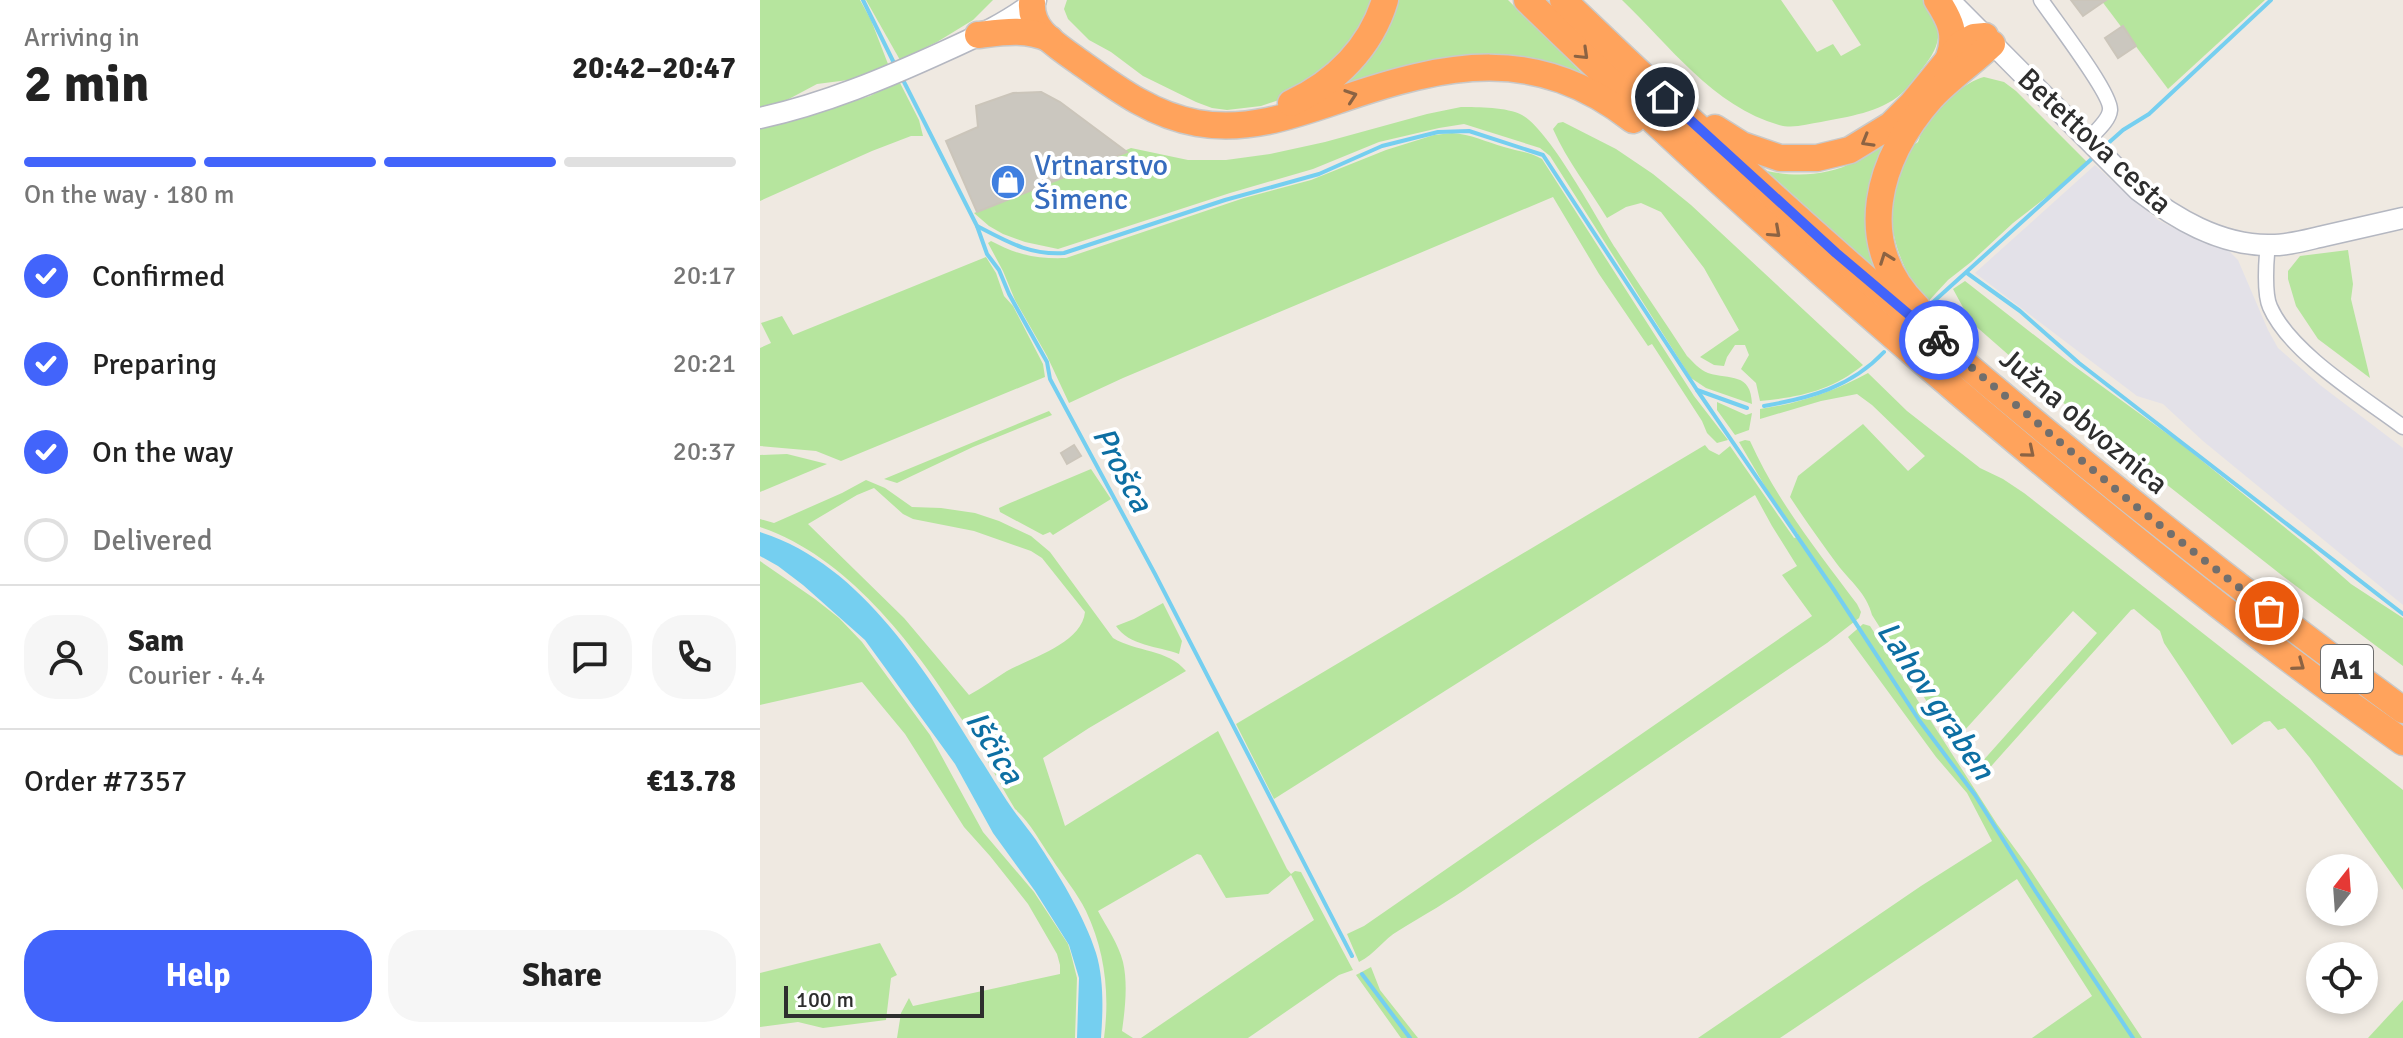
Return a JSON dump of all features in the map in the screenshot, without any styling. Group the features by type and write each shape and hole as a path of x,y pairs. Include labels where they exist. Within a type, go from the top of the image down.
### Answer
{"highway":[{"path":"1035,1 1108,67 1148,95 1199,113 1239,115 1282,107 1308,95 1334,77 1370,34 1385,0"},
{"name":"Južna obvoznica","path":"1527,0 1717,180 1845,295 2079,495 2283,654 2403,742"},
{"name":"Južna obvoznica","path":"1563,0 1836,253 2138,508 2291,628 2403,710"},
{"path":"1937,0 1951,24 1953,35 1949,57"},
{"path":"1035,1 1034,20 1050,39 1116,88 1170,116 1212,125 1256,124 1376,87 1441,71 1504,68 1543,75 1611,104 1641,125 1685,165 1717,180"},
{"path":"978,35 1017,31 1050,39"},
{"path":"1631,66 1676,92 1731,139 1768,155 1805,159 1839,154 1872,138 1891,125 1912,104 1967,39 1988,40"},
{"path":"1988,40 1934,95 1894,153 1879,195 1878,220 1884,252 1898,284 1912,303 2100,465 2138,508"}],"street":[{"name":"Betettova cesta","path":"1949,0 2138,190 2181,219 2221,236 2268,245 2303,241 2403,218"},
{"path":"2041,0 2110,103 2096,148"},
{"path":"760,118 793,111 915,65 978,35 1035,1"},
{"path":"2268,245 2269,305 2286,332 2309,355 2403,427"}],"shaded area":[{"path":"2095,165 2158,220 2227,249 2238,260 2278,348 2320,385 2403,448 2403,605 2203,441 2163,404 2137,396 1975,273"}],"green space":[{"path":"760,0 860,0 888,64 856,79 817,84 787,100 760,107"},
{"path":"866,0 993,0 973,20 900,60"},
{"path":"1067,0 1379,0 1365,31 1300,93 1261,106 1227,110 1196,102 1143,76 1089,40 1068,19 1064,9"},
{"path":"1391,0 1508,0 1585,76 1553,72 1346,91 1338,80"},
{"path":"1622,0 1781,0 1817,52 1833,44 1841,56 1861,45 1832,0 1923,0 1935,19 1937,44 1907,88 1893,100 1852,116 1784,126 1755,116 1713,89"},
{"path":"2101,0 2265,0 2168,89"},
{"path":"1984,77 2004,82 2016,91 2087,162 1948,280 1925,305 1907,272 1895,239 1892,205 1895,187 1908,153 1918,142 1931,115 1958,91"},
{"path":"899,81 919,120 923,136 911,136 872,151 760,201 760,124 832,108 870,96"},
{"path":"1461,107 1509,110 1533,124 1559,156 1687,356 1708,373 1743,382 1751,394 1752,404 1706,388 1691,378 1550,156 1540,148 1464,124 1379,142 1313,169 1058,249 1003,234 974,213 1131,148 1188,160 1226,160 1325,142"},
{"path":"1563,122 1616,149 1653,174 1691,205 1863,365 1827,387 1760,401 1756,383 1741,369 1749,355 1745,345 1735,345 1724,366 1714,365 1700,357 1739,330 1704,268 1661,212 1641,203 1607,218 1553,129"},
{"path":"1452,133 1542,159 1694,396 1728,440 1717,443 1707,433 1652,344 1648,346 1599,274 1553,197 1069,403 988,243 991,241 1027,255 1066,258 1244,198 1311,180 1386,150 1434,135"},
{"path":"1887,139 1867,200 1867,228 1876,263 1871,266 1767,171 1801,174 1834,170 1860,159"},
{"path":"2348,250 2353,284 2351,299 2370,378 2318,339 2296,306 2288,279 2288,271 2300,256"},
{"path":"986,257 1004,296 1013,306 1043,364 1045,377 841,461 816,451 760,446 760,348 771,343 761,323 782,316 793,335"},
{"path":"1965,281 2180,443 2351,584 2403,618 2403,666 2284,577 2067,406 1971,322 1953,289"},
{"path":"1868,373 1907,411 1980,468 2024,493 2403,790 2403,890 2310,758 2285,728 2278,730 2270,721 2264,722 2232,745 2164,643 2160,631 2134,609 1977,782 1972,773 2097,633 2073,611 1953,743 1872,615 1862,594 1790,497 1798,476 1863,424 1908,471 1925,456 1857,394 1760,419 1760,409 1788,404 1843,386"},
{"path":"1717,402 1746,415 1752,413 1749,430 1735,435 1717,410"},
{"path":"1049,411 1052,415 973,447 897,483 884,479"},
{"path":"1750,441 1799,526 1857,604 1861,612 1859,618 1827,643 1464,890 1393,934 1359,962 1347,934 1364,926 1812,616 1782,575 1797,566 1755,495 1274,799 1236,724 1705,445 1719,455 1730,446 1794,538 1798,537 1739,442"},
{"path":"787,454 827,464 760,492 760,455"},
{"path":"1091,469 1111,499 1053,535 1050,532 1043,535 1000,512 999,508"},
{"path":"866,480 885,488 912,507 975,513 1031,536 1050,552 1113,638 1179,664 1186,671 1043,758 1065,826 1218,731 1287,869 1291,874 1301,872 1353,970 1339,975 1248,1038 1141,1038 1314,920 1291,875 1268,894 1226,898 1201,855 1197,854 1098,911 1123,962 1126,988 1122,1031 1133,1038 1104,1038 1106,1005 1102,957 1086,911 1031,826 1015,809 972,733 920,658 874,604 820,558 791,540 760,527 760,519 774,523","holes":["874,488 913,519 974,531 1031,551 1042,558 1085,612 1082,623 1065,641 969,695 904,618 808,524"]},
{"path":"760,561 839,618 862,642 930,735 983,832 1034,892 1068,944 1071,954 1077,978 1075,1038 897,1038 901,1013 909,998 913,1006 1060,974 1057,954 1028,904 964,827 905,734 862,682 760,705"},
{"path":"1163,603 1182,641 1179,654 1136,642 1116,626"},
{"path":"1863,624 1870,626 1997,824 2142,1038 2032,1038 2092,996 2017,879 1780,1038 1698,1038 1992,841 1967,793 1936,757 1848,637"},
{"path":"880,943 897,975 891,978 886,1020 823,1028 798,1022 760,1027 760,973"},
{"path":"1371,967 1380,990 1418,1038 1401,1038 1356,975"},
{"path":"2403,1000 2403,1038 2368,1038"}],"water":[{"name":"Iščica","path":"760,532 802,550 839,576 873,608 904,644 932,684 1007,801 1033,835 1085,925 1100,973 1101,1038 1077,1038 1079,978 1069,945 993,833 955,764 865,640 803,585 760,556"}],"building":[{"path":"2071,0 2106,0 2083,16"},
{"path":"2123,26 2136,46 2118,58 2105,38"},
{"name":"Vrtnarstvo Šimenc","path":"1041,92 1060,102 1127,152 977,212 946,141 978,127 976,106 1013,93"},
{"path":"1074,445 1081,456 1067,464 1061,453"}],"waterway":[{"name":"Prošca","path":"863,0 895,65"},
{"path":"2105,146 2149,114 2271,0"},
{"name":"Prošca","path":"901,76 977,226 987,254 999,270 1047,362 1050,379 1155,574 1352,956"},
{"path":"977,226 1029,250 1064,253 1225,200 1319,174 1382,146 1438,132 1469,131 1543,155 1697,390 1747,408"},
{"path":"1932,303 2096,155"},
{"path":"1967,273 2020,311 2079,363 2403,614"},
{"path":"1764,406 1829,389 1858,374 1884,352"},
{"name":"Lahov graben","path":"1697,390 1919,720 1975,795 2133,1038"},
{"name":"Prošca","path":"1362,974 1410,1038"}],"way so far":[{"path":"1939,340 2138,508 2269,611"}],"place":[{"name":"Vrtnarstvo Šimenc","path":"1008,182"}],"route":[{"path":"1665,97 1836,253 1939,340"}]}
